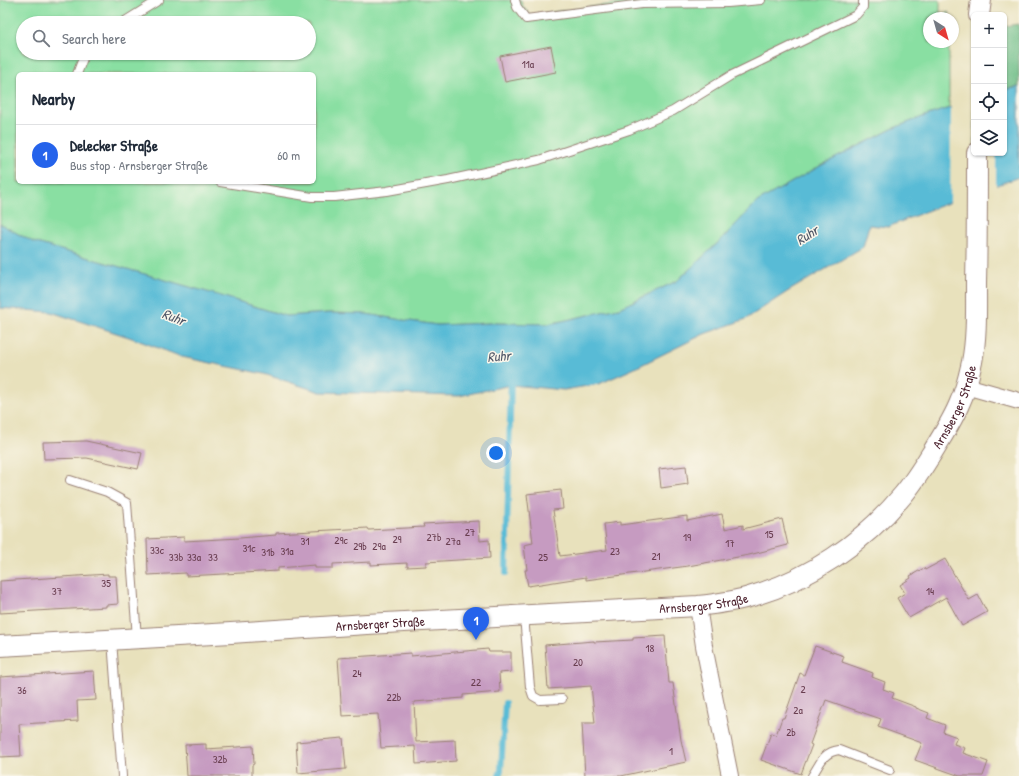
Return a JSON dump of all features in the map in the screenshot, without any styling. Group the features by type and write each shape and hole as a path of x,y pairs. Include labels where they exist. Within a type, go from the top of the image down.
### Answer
{"street":[{"path":"979,12 981,0"},
{"name":"Arnsberger Straße","path":"0,646 698,606 748,597 780,586 810,572 849,547 883,517 922,469 961,402 972,360 976,330 977,156"},
{"path":"966,386 1019,401"},
{"path":"698,606 704,646 730,776"}],"lane":[{"path":"133,16 159,0"},
{"path":"515,0 517,7 526,18 642,4 728,3 761,0"},
{"path":"232,184 312,197 334,197 395,190 539,160 629,130 673,111 730,76 856,15 863,7 863,0"},
{"path":"78,72 82,60"},
{"path":"70,480 107,492 127,503 137,639"},
{"path":"524,616 530,687 533,696 540,700 562,699"},
{"path":"112,640 122,776"},
{"path":"812,776 825,756 833,751 839,750 890,770"}],"green space":[{"path":"0,0 521,0 522,5 530,15 642,0 940,0 940,12 923,12 923,48 949,48 949,108 894,128 822,165 757,202 721,240 677,281 619,308 549,324 491,323 437,325 366,314 329,313 286,316 33,242 0,224"},
{"path":"1019,24 1019,87 1007,89 1007,48 1007,26"}],"water":[{"name":"Ruhr","path":"1019,87 1019,177 929,210 888,227 869,225 863,247 787,292 746,319 704,334 599,384 564,390 511,385 459,396 320,392 264,374 182,357 129,337 51,312 0,308 0,224 33,242 286,316 329,313 366,314 437,325 491,323 549,324 619,308 677,281 721,240 757,202 822,165 894,128 925,116 971,101 971,156 1007,156 1007,89"}],"pier":[{"path":"971,99 971,156 996,156 996,187 950,204 951,105"}],"building":[{"path":"551,46 556,72 505,82 500,56"},
{"path":"86,441 142,453 138,469 87,458 44,459 43,442"},
{"path":"686,466 688,484 661,488 659,469"},
{"path":"561,490 563,509 553,510 560,556 607,550 604,524 620,522 620,525 687,516 687,521 722,514 725,529 743,525 743,529 782,519 788,545 749,555 688,566 586,580 586,577 528,586 525,570 527,570 524,545 533,543 527,494"},
{"path":"479,521 480,541 489,540 490,558 426,562 426,566 407,567 407,563 371,565 371,562 333,564 333,568 315,568 315,565 278,568 278,571 186,576 186,573 148,575 147,539 184,537 184,541 240,538 276,535 276,533 368,528 369,530 424,527 423,524"},
{"path":"945,559 969,600 978,595 987,612 962,626 946,597 909,618 897,598 905,593 900,585 911,578 910,576"},
{"path":"108,574 108,576 116,576 118,604 106,605 106,607 0,613 0,581"},
{"path":"665,636 669,683 673,683 681,740 686,762 621,776 585,776 582,723 595,723 591,686 548,689 545,645 594,641 633,640 633,638"},
{"path":"815,646 844,656 842,662 873,673 872,677 885,682 883,689 894,693 892,698 929,713 927,718 945,725 943,732 957,737 954,744 965,748 963,753 988,762 983,776 960,776 915,760 922,743 878,727 881,719 826,700 801,774 761,760 771,733 776,735 782,718 784,718 800,673 804,675"},
{"path":"488,649 489,652 511,652 511,672 499,673 500,692 463,695 463,698 414,702 416,742 455,740 456,761 416,764 415,746 381,748 378,714 342,716 338,658 411,653 411,656"},
{"path":"94,671 96,700 77,701 78,721 19,724 21,756 0,757 0,677"},
{"path":"343,738 346,769 298,773 296,742"},
{"path":"206,744 206,749 253,746 254,764 252,765 252,776 187,776 185,745"}],"waterway":[{"path":"506,573 511,377"},
{"path":"499,776 501,770 505,703"}],"place":[{"name":"Delecker Straße","path":"476,640"}]}
